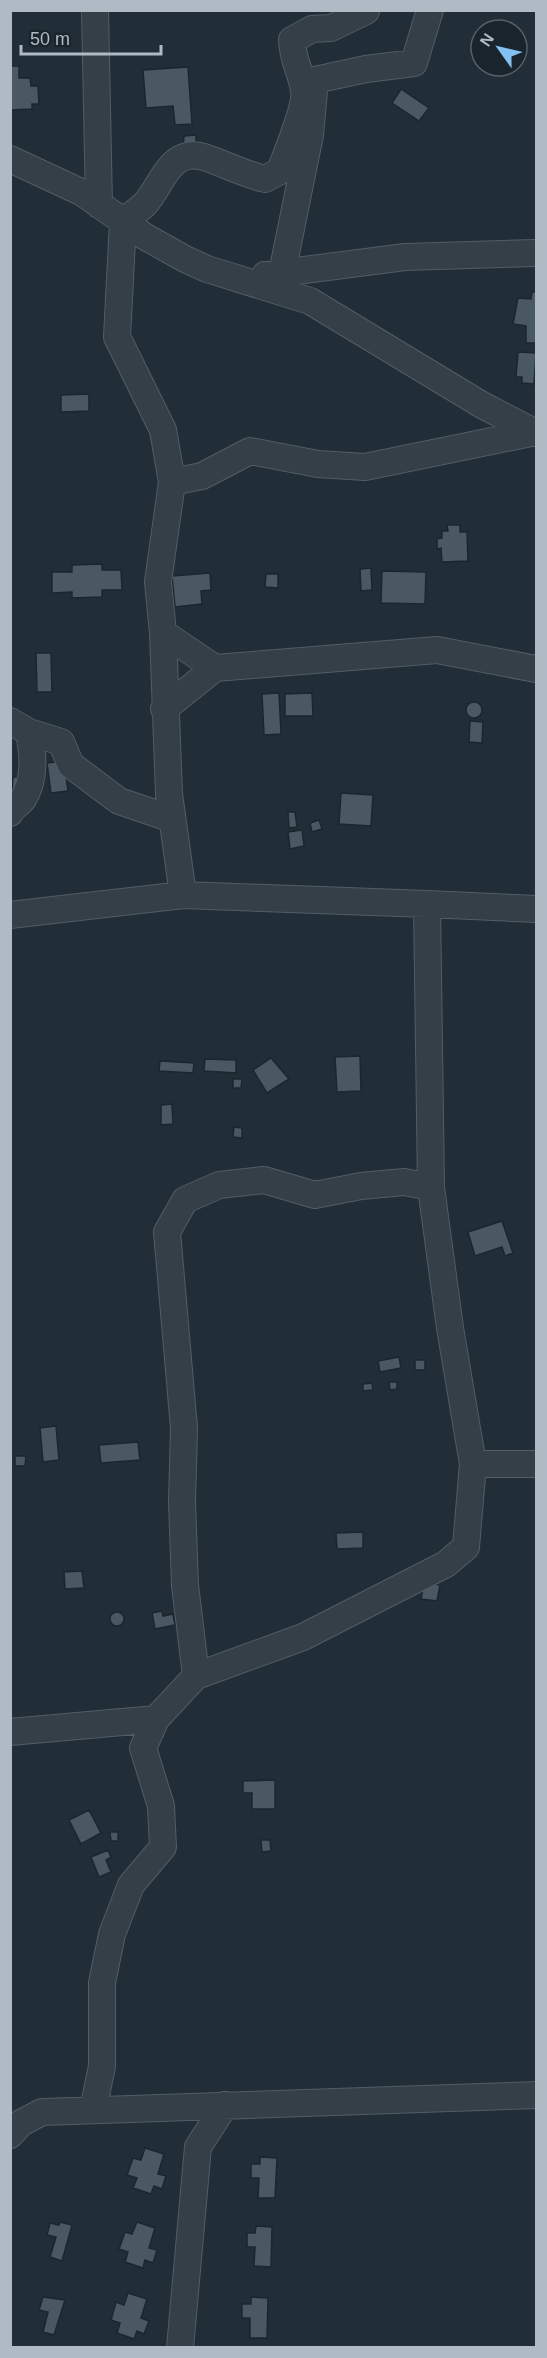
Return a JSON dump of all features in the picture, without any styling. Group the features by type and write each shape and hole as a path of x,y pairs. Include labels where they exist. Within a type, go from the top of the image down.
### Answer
{"street":[{"path":"95,10 99,205"},
{"path":"282,273 310,135 315,80 366,69 414,63 430,10"},
{"path":"183,895 172,819 158,582 171,482 163,430 117,338 123,221 145,204 168,168 185,156 202,157 241,173 265,179 280,171 292,140 305,92 293,59 292,40 312,29 331,27 366,11"},
{"path":"10,159 83,194 185,259 207,269 310,301 482,405 536,433"},
{"path":"240,278 405,257 537,253"},
{"path":"171,482 202,476 250,451 318,464 365,467 536,433"},
{"path":"162,633 215,668"},
{"path":"164,709 215,668 437,651 537,669"},
{"path":"20,727 61,742 71,765 119,801 172,819"},
{"path":"10,813 11,809 23,799 34,760 20,727"},
{"path":"10,915 183,895 537,909"},
{"path":"93,2110 102,2066 102,1983 112,1934 131,1885 163,1847 161,1806 143,1748 156,1719 196,1676 303,1637 446,1564 466,1547 472,1464 450,1328 431,1187 427,904"},
{"path":"196,1676 185,1585 182,1502 184,1428 167,1232 185,1200 219,1185 264,1180 315,1195 361,1186 404,1182 431,1187"},
{"path":"472,1464 537,1464"},
{"path":"10,1732 156,1719"},
{"path":"10,2135 21,2123 42,2112 537,2095"},
{"path":"180,2348 198,2147 225,2105"},
{"path":"172,2107 198,2147"}],"building":[{"path":"10,66 19,66 19,78 30,78 31,86 38,86 39,104 32,104 32,109 10,110"},
{"path":"188,67 192,124 175,125 173,106 146,108 143,70"},
{"path":"401,89 429,108 419,121 392,103"},
{"path":"196,135 196,148 183,148 184,136"},
{"path":"532,292 536,292 536,343 526,343 526,326 513,324 518,298 531,299"},
{"path":"518,352 536,353 534,384 522,383 522,377 516,377"},
{"path":"89,394 89,411 61,412 61,395"},
{"path":"447,525 460,525 460,532 467,532 468,561 442,562 441,548 437,549 437,539 442,538 442,531 448,531"},
{"path":"102,564 102,570 121,570 122,590 102,590 102,597 72,598 72,592 52,593 52,572 72,572 72,565"},
{"path":"371,568 372,590 361,591 360,569"},
{"path":"382,571 426,572 425,604 381,603"},
{"path":"210,573 211,590 201,591 202,604 175,607 172,576"},
{"path":"266,574 278,574 278,588 265,587"},
{"path":"36,653 51,653 52,692 37,692"},
{"path":"279,693 281,734 264,735 262,694"},
{"path":"312,693 313,716 285,716 285,694"},
{"path":"474,702 480,704 482,710 480,716 474,718 468,716 466,710 468,704"},
{"path":"470,721 483,722 482,743 469,742"},
{"path":"64,761 68,791 51,793 47,763"},
{"path":"13,777 24,777 23,792 12,791"},
{"path":"341,793 373,795 371,826 339,824"},
{"path":"288,812 295,812 297,827 289,828"},
{"path":"319,820 322,829 312,832 310,823"},
{"path":"302,830 304,846 290,849 288,832"},
{"path":"360,1056 361,1091 337,1092 335,1057"},
{"path":"271,1058 289,1079 267,1093 253,1070"},
{"path":"205,1059 236,1060 236,1073 204,1071"},
{"path":"160,1061 194,1063 193,1073 159,1071"},
{"path":"233,1079 242,1079 241,1088 233,1088"},
{"path":"172,1104 173,1124 161,1125 161,1105"},
{"path":"234,1127 242,1128 242,1138 233,1137"},
{"path":"502,1221 513,1253 505,1256 502,1247 475,1256 468,1232"},
{"path":"399,1357 401,1368 380,1372 378,1361"},
{"path":"415,1360 425,1360 425,1370 415,1370"},
{"path":"389,1382 397,1382 397,1389 390,1390"},
{"path":"372,1383 373,1390 363,1391 363,1384"},
{"path":"56,1426 59,1460 43,1462 40,1428"},
{"path":"138,1442 140,1460 101,1463 99,1445"},
{"path":"15,1456 26,1456 25,1466 15,1466"},
{"path":"363,1532 363,1548 337,1549 336,1533"},
{"path":"82,1571 84,1588 65,1589 64,1572"},
{"path":"424,1582 440,1585 437,1601 421,1599"},
{"path":"162,1611 163,1616 173,1614 175,1625 155,1629 152,1613"},
{"path":"114,1612 120,1612 124,1619 120,1626 114,1626 110,1622 110,1616"},
{"path":"275,1780 275,1809 252,1809 252,1793 243,1793 243,1781"},
{"path":"89,1810 101,1833 81,1844 69,1820"},
{"path":"110,1832 118,1832 118,1841 111,1841"},
{"path":"261,1840 270,1840 271,1851 262,1852"},
{"path":"108,1850 111,1857 106,1860 111,1872 99,1877 91,1857"},
{"path":"145,2148 164,2154 158,2174 166,2176 162,2189 154,2186 151,2194 133,2188 137,2178 127,2175 133,2158 141,2160"},
{"path":"260,2157 277,2158 275,2198 258,2198 259,2178 251,2178 251,2164 260,2164"},
{"path":"60,2222 72,2225 62,2261 50,2257 56,2237 47,2235 50,2223 59,2225"},
{"path":"137,2222 155,2228 149,2248 157,2250 153,2263 145,2260 143,2268 125,2262 128,2252 119,2249 125,2232 132,2234"},
{"path":"256,2226 272,2227 271,2267 254,2266 255,2247 247,2247 247,2233 255,2233"},
{"path":"128,2293 147,2299 141,2318 149,2321 144,2334 137,2331 134,2339 117,2333 120,2323 111,2320 116,2302 124,2305"},
{"path":"43,2297 65,2300 54,2335 43,2332 48,2312 39,2310"},
{"path":"251,2297 268,2298 267,2338 250,2338 250,2318 242,2318 242,2304 251,2304"}]}
